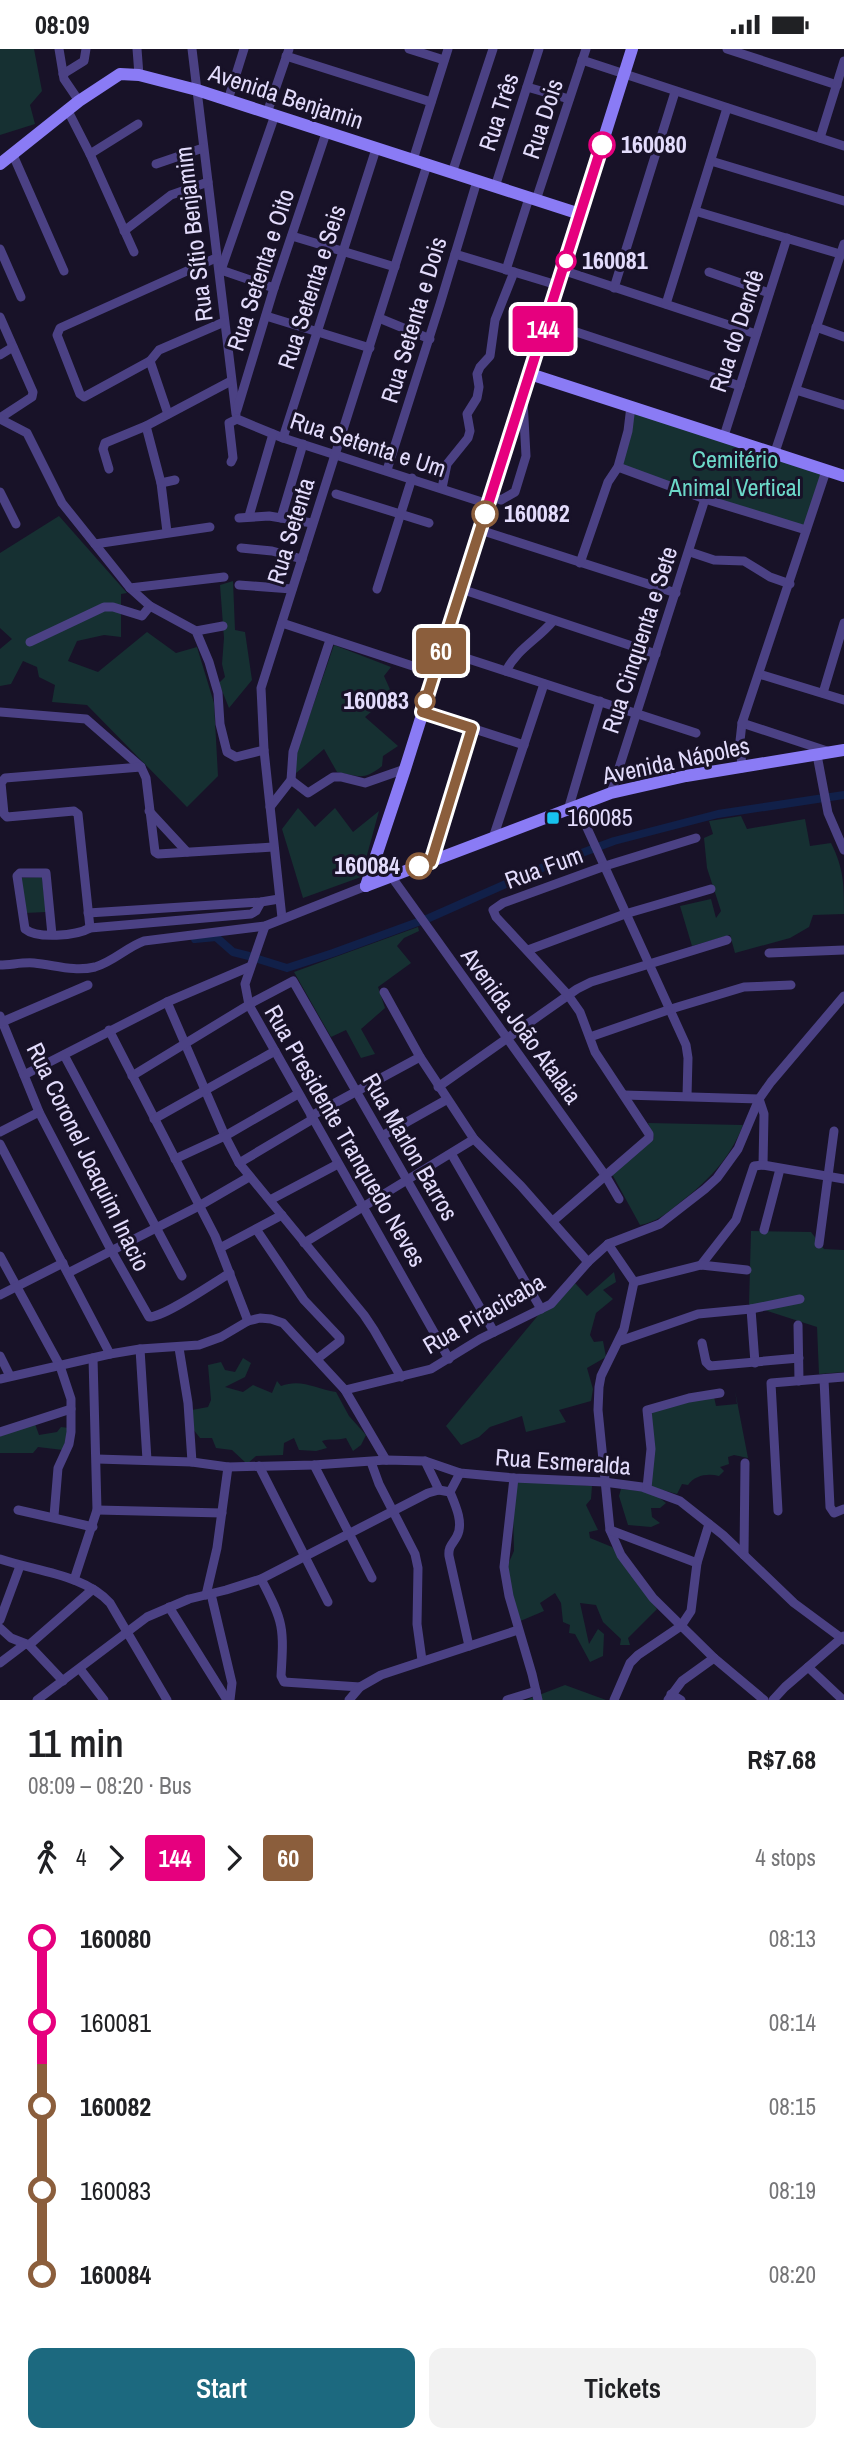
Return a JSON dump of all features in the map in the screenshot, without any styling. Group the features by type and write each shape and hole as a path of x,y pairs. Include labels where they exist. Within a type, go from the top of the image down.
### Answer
{"main road":[{"path":"366,886 632,49"},
{"name":"Avenida Benjamin","path":"0,164 79,101 120,74 139,75 197,90 580,214"},
{"path":"530,374 844,476"},
{"name":"Avenida Nápoles","path":"366,886 611,793 661,781 838,752"}],"street":[{"path":"59,49 66,84 79,101"},
{"path":"63,74 84,61 86,49"},
{"path":"137,49 139,75"},
{"name":"Rua Sítio Benjamim","path":"192,49 236,417"},
{"path":"228,100 244,49"},
{"path":"409,49 444,60"},
{"path":"413,160 448,49"},
{"path":"453,173 493,49"},
{"name":"Rua Três","path":"495,187 539,49"},
{"name":"Rua Dois","path":"442,488 447,464 468,438 470,431 467,414 480,387 477,374 490,356 495,320 510,271 586,49"},
{"path":"727,49 837,85"},
{"path":"274,288 220,274 288,53 431,102"},
{"path":"582,60 844,146"},
{"path":"820,138 844,61"},
{"path":"527,87 569,99"},
{"path":"614,288 676,92"},
{"path":"666,304 727,108"},
{"path":"68,111 134,252"},
{"path":"90,154 138,124"},
{"name":"Rua Setenta e Oito","path":"236,417 274,288 326,133"},
{"path":"156,163 203,148"},
{"name":"Rua Setenta e Seis","path":"284,438 376,149"},
{"path":"13,155 64,271"},
{"path":"711,160 844,201"},
{"name":"Rua Setenta","path":"282,918 264,750 261,688 427,165"},
{"name":"Rua Setenta e Dois","path":"387,470 430,339 477,181"},
{"path":"124,231 172,195 208,182"},
{"path":"695,211 840,254"},
{"path":"292,236 395,267"},
{"name":"Rua do Dendê","path":"724,436 787,238"},
{"path":"775,453 844,244"},
{"path":"0,249 21,297"},
{"path":"455,254 557,285"},
{"path":"216,258 60,328 57,335 80,394 84,397 150,361 159,350 224,322"},
{"path":"562,270 756,334"},
{"path":"709,272 769,293"},
{"path":"266,316 370,348"},
{"path":"0,317 33,394 0,418 27,433 55,492 130,588 150,606 195,631 209,662 218,693 220,724 227,752 236,757 264,750"},
{"path":"379,318 430,339"},
{"path":"546,322 740,386"},
{"path":"816,327 844,337"},
{"path":"0,355 13,347"},
{"path":"150,361 168,414"},
{"path":"109,469 103,449 105,443 146,426 231,381"},
{"path":"796,390 844,405"},
{"path":"490,500 501,500 515,492 526,456 522,397"},
{"path":"580,563 608,482 618,467 628,431 631,406"},
{"path":"231,462 233,458 229,423 236,417"},
{"name":"Rua Setenta e Um","path":"236,417 284,438 442,488 490,500"},
{"path":"146,426 161,483 167,532"},
{"path":"249,516 273,434"},
{"path":"281,518 303,444"},
{"path":"618,467 705,499 806,530"},
{"path":"742,768 742,723 826,471"},
{"path":"377,589 412,478"},
{"path":"161,483 175,479"},
{"path":"0,492 16,524"},
{"path":"336,494 429,523"},
{"name":"Rua Cinquenta e Sete","path":"611,793 705,499"},
{"path":"239,518 281,518 312,523"},
{"path":"95,544 210,527"},
{"path":"480,530 676,593"},
{"path":"241,548 272,551 302,559"},
{"path":"690,552 714,560 744,561 770,577 790,584"},
{"path":"130,588 224,577"},
{"path":"239,585 292,589"},
{"path":"461,589 656,654"},
{"path":"30,642 104,607 114,607 142,616 150,606"},
{"path":"506,671 513,657 544,633 554,621"},
{"path":"282,623 434,673"},
{"path":"823,693 844,623"},
{"path":"195,631 223,626"},
{"path":"270,807 290,780 290,762 330,639"},
{"path":"441,650 696,733"},
{"path":"759,674 844,700"},
{"path":"493,838 544,684"},
{"path":"600,701 572,808 596,847 671,1009 688,1052 687,1096"},
{"path":"0,712 86,719 141,767 146,778 155,852 273,847"},
{"path":"422,712 524,745"},
{"path":"742,723 838,752"},
{"path":"431,862 472,728"},
{"path":"817,755 824,798 832,826 844,850"},
{"path":"90,928 78,814 74,811 7,817 4,814 1,783 5,778 141,767"},
{"path":"290,780 308,793 338,776 365,783 405,769"},
{"path":"149,811 187,852"},
{"name":"Rua Fum","path":"528,950 496,917 493,910 605,866 696,838"},
{"path":"52,935 46,873 20,873 17,876 25,929 29,933 52,935 76,933 90,928 251,914 261,902"},
{"name":"Avenida João Atalaia","path":"391,876 605,1175 619,1199"},
{"name":"Avenida Nápoles","path":"1,966 35,963 73,969 99,966 144,940 265,926 366,886"},
{"path":"553,1221 649,1138 649,1134 606,1070 585,1021 568,995 528,950 625,914 711,889"},
{"path":"88,913 279,899"},
{"name":"Rua Presidente Tranquedo Neves","path":"265,926 245,984 248,1005 449,1359"},
{"path":"438,1087 568,995 591,982 727,940"},
{"path":"769,953 844,950"},
{"path":"24,1075 167,1002 249,967"},
{"name":"Rua Marlon Barros","path":"248,1005 293,981 494,1332"},
{"path":"1,1019 88,985"},
{"path":"590,1037 744,987 791,985"},
{"path":"384,992 438,1087 474,1139 553,1221 588,1262"},
{"name":"Rua Piracicaba","path":"345,1390 431,1369 557,1299 588,1262 608,1244 660,1224 717,1178 738,1149 759,1099 844,996"},
{"path":"167,1002 239,1163 374,1330 401,1377"},
{"path":"132,1076 248,1005"},
{"name":"Rua Coronel Joaquim Inacio","path":"1,1019 39,1112 149,1317 154,1317 230,1273"},
{"path":"109,1030 220,1248 248,1321"},
{"path":"0,1049 11,1044"},
{"path":"154,1119 275,1051"},
{"name":"Rua Coronel Joaquim Inacio","path":"64,1055 182,1276"},
{"path":"239,1163 356,1092 420,1057"},
{"path":"175,1159 225,1136 298,1094"},
{"path":"624,1095 759,1099 764,1114 760,1165"},
{"path":"382,1136 446,1100"},
{"path":"0,1132 39,1112"},
{"path":"819,1244 834,1131"},
{"path":"304,1243 452,1155 474,1139"},
{"path":"0,1144 110,1354"},
{"path":"452,1155 541,1309"},
{"path":"270,1201 338,1164"},
{"path":"701,1265 736,1220 751,1171 760,1165 844,1179"},
{"path":"764,1230 780,1169"},
{"path":"68,1273 199,1206 249,1177"},
{"path":"220,1248 282,1215"},
{"path":"256,1229 304,1300 340,1338 340,1341 317,1359"},
{"path":"608,1244 634,1282 620,1341 601,1376 599,1387 598,1410 610,1530 621,1555 653,1598 714,1658 765,1700"},
{"path":"0,1256 60,1366 71,1399 71,1432 69,1444 58,1468 54,1516"},
{"path":"0,1295 63,1263"},
{"path":"634,1282 701,1265 747,1270"},
{"path":"620,1341 698,1314 751,1309 800,1299"},
{"path":"751,1309 755,1363"},
{"path":"0,1379 110,1354 199,1345 221,1337 248,1321 271,1319 284,1323 345,1390 386,1460"},
{"path":"798,1325 799,1381"},
{"path":"702,1343 706,1362 710,1366 799,1358"},
{"path":"179,1348 188,1403 192,1462"},
{"path":"140,1349 147,1460"},
{"path":"0,1356 10,1376"},
{"path":"74,1580 97,1510 93,1358"},
{"path":"778,1511 771,1383 844,1377"},
{"path":"824,1379 830,1507 834,1513 844,1509"},
{"path":"647,1488 652,1449 647,1410 689,1398 720,1393"},
{"path":"0,1432 71,1409"},
{"name":"Rua Esmeralda","path":"97,1459 192,1462 228,1467 386,1460 425,1461 460,1473 604,1482 647,1488 680,1501 744,1555 794,1603 843,1638"},
{"path":"425,1461 439,1490"},
{"path":"371,1462 415,1554 418,1568 417,1624 422,1660"},
{"path":"744,1555 745,1463"},
{"path":"314,1465 372,1578"},
{"path":"260,1466 328,1602"},
{"path":"228,1467 208,1595 232,1683 228,1700"},
{"path":"460,1473 450,1492 460,1529 450,1546 449,1556 469,1646"},
{"path":"507,1700 537,1696 504,1567 514,1478"},
{"path":"39,1700 147,1617 169,1607 261,1579 393,1511 439,1490 450,1492"},
{"path":"18,1510 54,1516 93,1527"},
{"path":"97,1510 222,1513"},
{"path":"614,1700 630,1663 681,1626 691,1611 697,1563 709,1524"},
{"path":"610,1530 697,1563"},
{"path":"0,1559 74,1580 102,1594 110,1602 167,1700"},
{"path":"0,1620 20,1566"},
{"path":"261,1579 282,1626 282,1679 292,1683 360,1687"},
{"path":"0,1663 27,1645 93,1589"},
{"path":"169,1607 228,1700"},
{"path":"0,1628 11,1638 27,1645 64,1681"},
{"path":"349,1700 360,1687 381,1675 518,1630"},
{"path":"773,1700 807,1667 843,1638"},
{"path":"681,1700 670,1697 682,1681 714,1658"},
{"path":"807,1667 842,1700"},
{"path":"80,1669 104,1700"}],"green space":[{"path":"0,49 34,49 42,91 30,105 35,124 0,135"},
{"name":"Cemitério Animal Vertical","path":"631,406 826,471 806,530 618,467"},
{"path":"59,516 127,593 121,594 121,637 104,635 77,641 68,661 98,672 147,632 176,653 197,647 214,703 218,776 187,807 87,705 52,702 55,685 39,677 37,667 23,661 11,684 0,686 0,649 12,639 0,628 0,553"},
{"path":"233,581 235,630 245,632 252,680 229,708 219,683 225,677 222,664 224,638 220,585"},
{"path":"334,645 391,667 384,676 392,694 365,717 398,746 383,756 382,766 365,776 337,772 324,749 295,774 294,761"},
{"path":"298,808 315,827 335,808 353,832 379,811 361,877 303,898 282,829"},
{"path":"741,816 747,829 805,819 810,846 831,843 842,877 844,914 813,915 809,927 790,938 735,953 730,935 692,946 680,906 711,899 716,918 721,911 707,868 704,838 713,834 709,821"},
{"path":"42,877 46,912 25,913 20,878"},
{"path":"418,927 419,931 404,938 397,946 411,963 378,987 385,1008 361,1029 375,1054 361,1058 346,1030 331,1037 294,972"},
{"path":"648,1123 743,1125 731,1149 708,1178 665,1214 640,1225 612,1174 654,1138"},
{"path":"751,1231 811,1232 824,1249 844,1250 844,1372 819,1374 817,1327 749,1305"},
{"path":"614,1272 616,1282 603,1290 613,1299 596,1313 590,1335 594,1342 603,1341 606,1357 587,1368 593,1389 591,1401 559,1410 566,1422 526,1432 522,1416 490,1427 479,1437 461,1445 446,1426 545,1307 575,1283 587,1296"},
{"path":"243,1358 251,1363 245,1377 225,1387 243,1392 253,1385 272,1393 277,1381 281,1386 295,1383 336,1392 349,1416 366,1435 361,1445 353,1451 346,1438 322,1441 327,1448 316,1451 299,1450 294,1438 284,1443 283,1455 256,1456 247,1464 232,1450 216,1448 212,1438 200,1438 193,1429 192,1410 208,1407 211,1400 208,1365 221,1362 225,1370 235,1372"},
{"path":"735,1391 748,1458 734,1455 728,1457 729,1464 720,1467 724,1471 719,1476 698,1477 688,1485 682,1484 677,1494 651,1487 652,1409 714,1397 716,1406 737,1404"},
{"path":"34,1421 39,1435 57,1432 61,1427 69,1428 63,1450 38,1447 33,1453 0,1453 0,1433"},
{"path":"518,1481 592,1486 591,1499 586,1505 598,1530 589,1532 590,1538 612,1547 657,1609 628,1638 630,1645 620,1645 621,1639 603,1622 596,1605 580,1603 589,1644 598,1629 604,1634 603,1656 590,1662 575,1634 569,1633 570,1625 563,1622 561,1603 555,1593 540,1603 544,1611 518,1622 506,1569 514,1551 513,1509"},
{"path":"621,1489 652,1492 666,1503 660,1508 651,1508 652,1517 660,1523 651,1527 628,1525 619,1496"},
{"path":"565,1685 606,1700 526,1700"}],"waterway":[{"path":"258,959 287,968 333,953 429,918 544,867 614,841 718,814 844,795"},
{"path":"195,939 216,937 233,952 249,956"}],"bus line":[{"name":"144","path":"485,514 602,145"},
{"name":"60","path":"419,866 431,862 472,728 422,712 485,514"}],"place":[{"name":"160080","path":"602,145"},
{"name":"160081","path":"566,261"},
{"name":"160082","path":"485,514"},
{"name":"160083","path":"425,701"},
{"name":"160085","path":"553,818"},
{"name":"160084","path":"419,866"}]}
